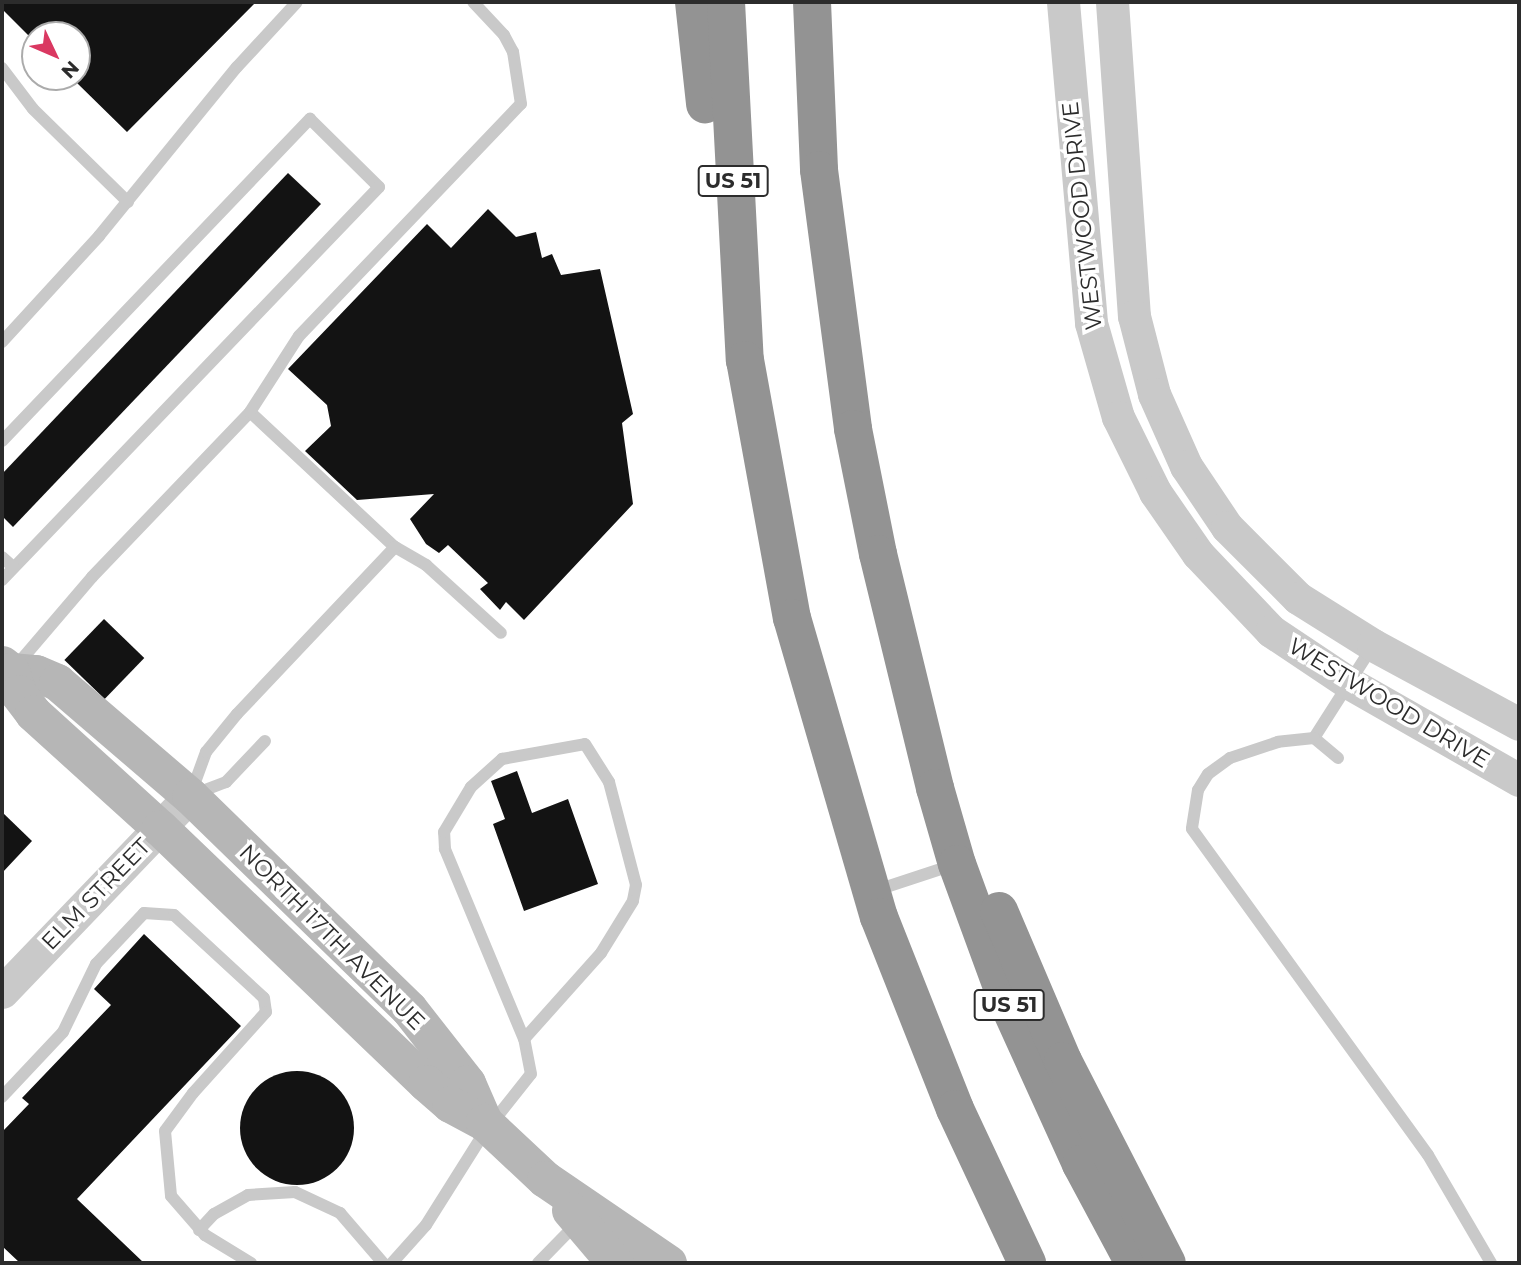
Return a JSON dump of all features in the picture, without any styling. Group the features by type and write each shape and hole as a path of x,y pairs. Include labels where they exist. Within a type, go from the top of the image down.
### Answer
{"highway":[{"path":"694,2 722,272 745,360"},
{"name":"US 51","path":"726,2 745,360 792,618 870,892 932,1055 1027,1263"},
{"name":"US 51","path":"812,2 819,170 860,468 922,733 957,864 1044,1085 1134,1263"},
{"path":"832,2 834,289"},
{"path":"922,733 1063,1061 1167,1263"}],"main road":[{"name":"NORTH 17TH AVENUE","path":"6,668 36,673 57,682 190,796 409,1009 467,1083 487,1125"},
{"name":"NORTH 17TH AVENUE","path":"6,668 27,707 160,828 417,1076 450,1104 487,1125 545,1179 615,1263"},
{"name":"NORTH 17TH AVENUE","path":"545,1179 668,1263"}],"street":[{"name":"WESTWOOD DRIVE","path":"1063,2 1088,303 1102,369 1123,429 1155,492 1213,573 1271,631 1349,683 1519,780"},
{"name":"WESTWOOD DRIVE","path":"1112,2 1134,316 1144,367 1165,424 1198,486 1243,544 1298,598 1373,645 1519,724"},
{"name":"ELM STREET","path":"2,992 190,796"}],"lane":[{"path":"2,342 128,202 237,67 297,2"},
{"path":"6,668 250,412 299,336 521,104 513,52 504,35 474,2"},
{"path":"2,68 33,109 128,202"},
{"path":"2,441 310,119 379,187 2,580"},
{"path":"250,412 395,547 426,565 501,633"},
{"path":"190,796 206,752 237,714 395,547"},
{"path":"2,557 13,567"},
{"path":"1314,738 1373,645"},
{"path":"1338,758 1314,738 1269,745 1222,762 1198,790 1192,829 1433,1162 1491,1263"},
{"path":"190,796 226,782 265,741"},
{"path":"392,1263 426,1225 487,1125 529,1080 531,1066 524,1039 444,849 444,832 471,787 502,759 585,744 609,782 636,884 633,901 601,953 524,1039"},
{"path":"870,892 957,864"},
{"path":"2,1097 63,1032 96,964 144,914 174,915 264,998 266,1012 193,1093 165,1131 171,1196 199,1230 251,1263"},
{"path":"199,1230 214,1214 248,1195 295,1192 340,1213 383,1263"},
{"path":"538,1263 579,1221"}],"building":[{"path":"2,2 256,2 127,132 85,91 91,91 91,21 21,21 21,28 2,9"},
{"path":"288,173 321,204 13,527 2,516 2,474"},
{"path":"488,209 516,237 536,232 542,258 552,254 561,275 600,269 633,414 622,423 633,504 524,620 506,602 500,610 480,589 488,583 448,545 439,553 426,544 410,519 434,494 357,500 305,451 331,426 327,405 288,369 427,224 451,248"},
{"path":"104,619 144,658 105,699 64,660"},
{"path":"517,771 532,813 568,799 598,884 524,911 493,824 505,819 491,781"},
{"path":"2,812 32,841 2,873"},
{"path":"144,934 241,1026 77,1199 144,1263 20,1263 2,1246 2,1132 29,1104 22,1098 111,1005 94,989"},
{"path":"297,1071 319,1076 337,1088 349,1106 354,1128 349,1150 337,1168 319,1180 297,1185 275,1180 257,1168 245,1150 240,1128 245,1106 257,1088 275,1076"}]}
